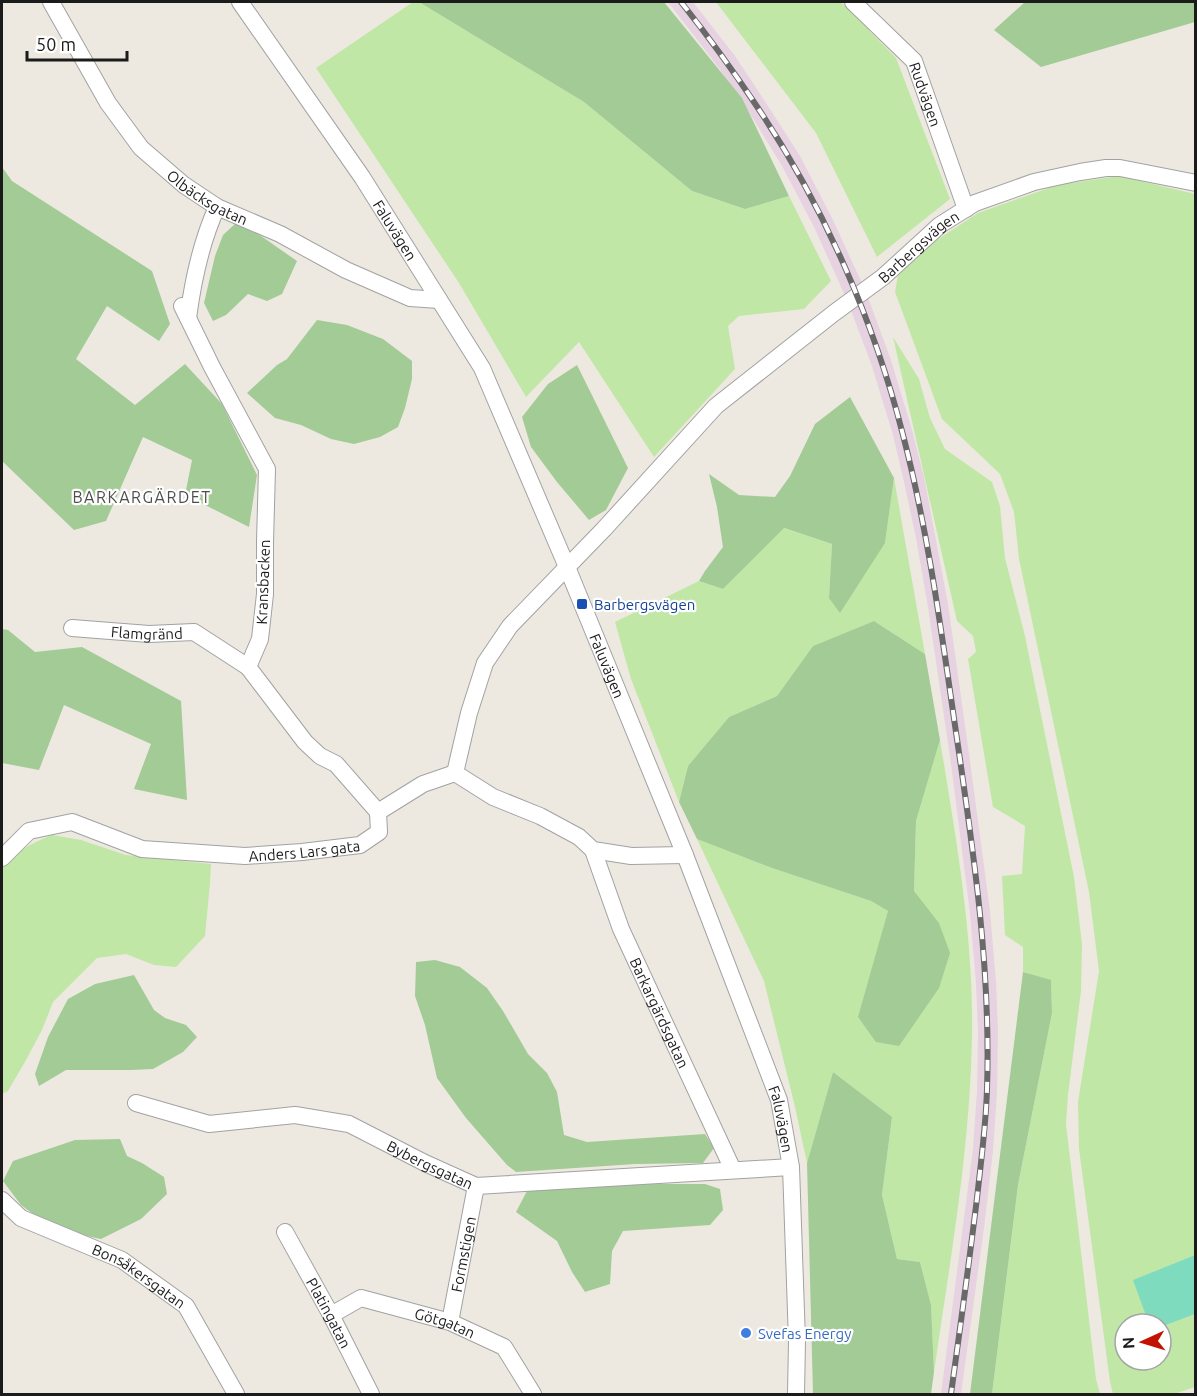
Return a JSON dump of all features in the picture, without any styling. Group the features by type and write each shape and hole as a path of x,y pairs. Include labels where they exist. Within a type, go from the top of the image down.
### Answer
{"street":[{"name":"Olbäcksgatan","path":"51,2 108,103 141,148 184,185 218,207 280,234 346,270 410,298 439,300"},
{"name":"Faluvägen","path":"240,2 362,177 482,368 567,567 685,855 779,1100 791,1167 797,1341 796,1395"},
{"name":"Rudvägen","path":"854,2 914,61 966,209"},
{"name":"Barbergsvägen","path":"567,567 716,406 883,277 940,225 975,203 1034,182 1106,168 1120,168 1196,183"},
{"name":"Kransbacken","path":"218,207 208,226 185,312 267,469 265,594 260,639 248,667"},
{"path":"455,773 469,713 485,663 510,626 567,567"},
{"name":"Flamgränd","path":"72,628 149,634 194,632 248,667"},
{"path":"248,667 305,742 320,756 336,764 378,812 423,784 455,773"},
{"path":"455,773 493,797 540,816 579,837 593,850 631,856 685,855"},
{"name":"Anders Lars gata","path":"2,858 29,831 72,822 142,849 245,856 360,845 379,832 378,812"},
{"name":"Barkargärdsgatan","path":"593,850 621,929 733,1170"},
{"name":"Bybergsgatan","path":"136,1103 209,1124 295,1115 349,1124 476,1186 733,1170"},
{"path":"733,1170 791,1167"},
{"name":"Formstigen","path":"450,1322 476,1186"},
{"name":"Bonsåkersgatan","path":"2,1200 21,1218 122,1260 186,1306 236,1395"},
{"name":"Platingatan","path":"285,1232 331,1315 371,1395"},
{"name":"Götgatan","path":"331,1315 361,1298 450,1322 504,1347 532,1395"}],"shaded area":[{"path":"668,2 693,2 735,56 800,156 866,292 891,360 924,477 948,604 990,911 996,982 997,1092 993,1151 961,1394 941,1394 973,1149 977,1091 976,983 970,913 951,764 916,538 893,435 872,366 847,300 815,229 782,166 752,117 719,68"}],"green space":[{"path":"413,2 419,2 584,102 692,191 745,209 789,196 831,281 804,309 739,316 728,326 735,369 654,457 579,342 526,397 459,283 316,68"},
{"path":"419,2 664,2 742,98 789,196 745,209 692,191 584,102"},
{"path":"716,2 841,2 896,58 950,199 877,257 816,133"},
{"path":"1025,2 1195,2 1195,22 1041,67 994,30"},
{"path":"2,167 12,181 152,271 170,324 159,341 107,306 76,359 135,405 185,364 222,404 257,475 249,527 185,495 192,460 143,437 106,521 74,530 2,461"},
{"path":"1119,176 1195,194 1195,1255 1134,1280 1145,1312 1113,1312 1113,1372 1173,1372 1173,1322 1195,1314 1195,1387 1174,1394 1113,1394 1110,1382 1079,1149 1078,1102 1099,971 1089,892 1019,559 1014,512 1000,474 942,419 895,292 900,264 978,213 1057,185"},
{"path":"236,223 261,236 297,261 282,294 267,301 248,294 226,315 213,321 204,303 215,256 223,235"},
{"path":"317,320 347,325 383,339 412,361 412,379 398,427 380,437 354,444 331,439 301,425 275,418 247,393 277,365 287,359"},
{"path":"893,337 919,379 930,418 945,449 992,482 1000,506 1005,558 1025,636 1074,877 1082,944 1081,991 1066,1124 1096,1379 1100,1394 992,1394 1018,1185 1052,1013 1051,981 1023,972 1023,947 1005,935 1002,876 1022,874 1025,826 993,807 968,659 976,652 973,636 957,621"},
{"path":"577,365 628,468 606,510 589,520 531,447 522,417 548,384"},
{"path":"850,397 894,478 885,543 840,613 829,598 832,544 784,528 723,589 699,581 723,547 709,474 739,495 775,497 790,476 815,424"},
{"path":"894,478 925,654 874,621 813,646 777,696 729,717 688,766 679,802 631,679 615,622 699,581 723,589 783,528 832,544 829,598 885,543"},
{"path":"874,621 925,654 940,740 916,821 914,891 939,923 950,953 939,988 899,1046 876,1042 858,1017 888,911 871,901 772,868 697,839 679,802 688,766 729,717 777,696 813,646"},
{"path":"2,629 8,630 35,652 82,647 181,701 187,800 134,789 151,744 64,705 39,770 2,763"},
{"path":"940,740 967,925 972,1038 963,1164 934,1372 931,1305 920,1262 897,1259 882,1195 892,1117 833,1072 807,1163 764,981 697,839 772,868 871,901 888,911 877,953 939,923 914,892 916,821"},
{"path":"52,835 81,840 126,855 211,864 205,936 176,967 154,965 126,954 97,958 53,1002 42,1030 26,1060 8,1091 2,1094 2,866 13,856"},
{"path":"435,960 460,967 487,988 528,1054 547,1073 557,1092 564,1135 587,1142 705,1134 714,1148 703,1163 635,1164 516,1172 507,1165 466,1118 437,1078 425,1025 415,996 416,962"},
{"path":"1023,972 1051,980 1052,1013 1018,1185 992,1394 970,1394"},
{"path":"134,975 154,1010 165,1018 186,1025 197,1037 183,1052 153,1069 66,1070 39,1086 35,1074 48,1037 68,999 95,984"},
{"path":"833,1072 892,1117 882,1195 897,1259 920,1262 931,1305 934,1372 931,1394 813,1394 807,1163"},
{"path":"120,1139 127,1156 164,1177 167,1194 141,1219 101,1239 72,1233 44,1222 21,1205 3,1181 13,1161 75,1140"},
{"path":"705,1184 720,1189 723,1210 710,1225 623,1231 612,1251 610,1284 585,1292 557,1241 516,1212 528,1189 582,1185"},
{"path":"1195,1255 1195,1314 1173,1322 1173,1312 1145,1312 1133,1280"}],"railway":[{"path":"681,2 721,54 782,146 825,225 844,266 862,308 891,392 928,548 980,913 988,1045 984,1130 951,1394"}],"place":[{"name":"Barbergsvägen","path":"582,604"},
{"name":"Svefas Energy","path":"746,1333"}],"district":[{"name":"BARKARGÄRDET","path":"142,497"}]}
